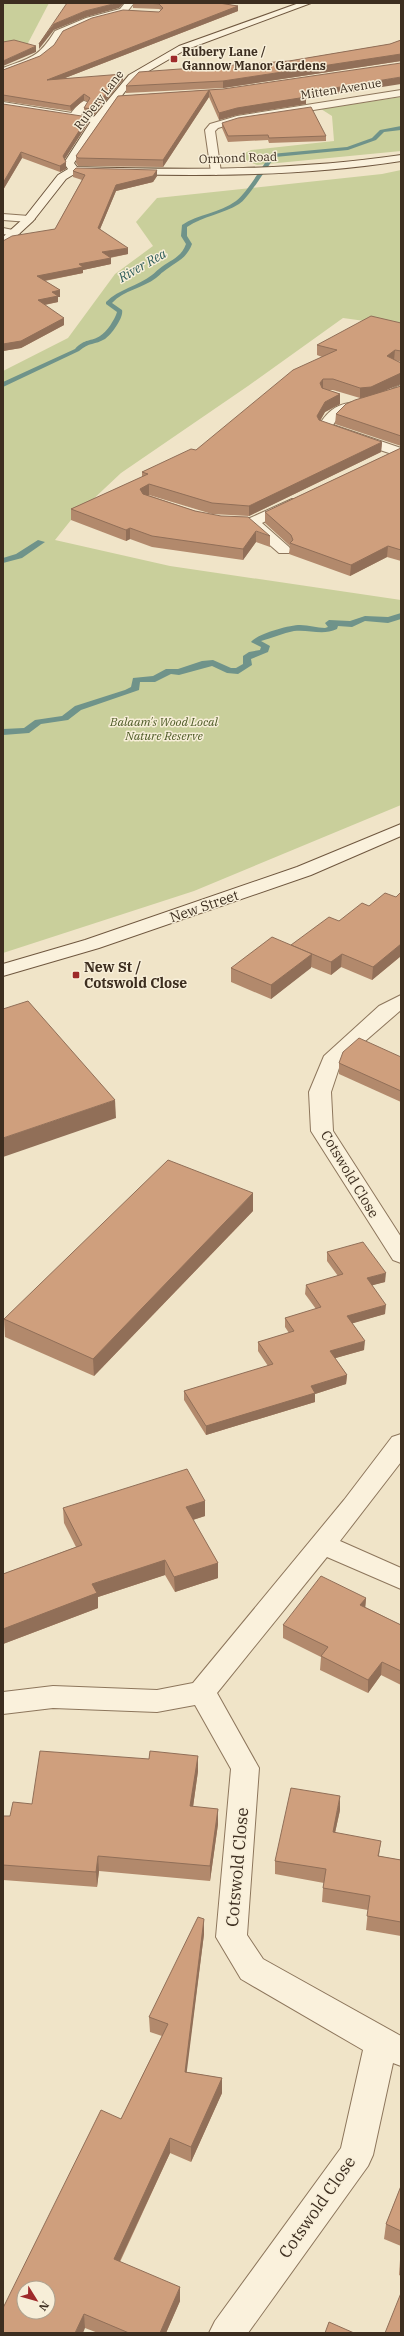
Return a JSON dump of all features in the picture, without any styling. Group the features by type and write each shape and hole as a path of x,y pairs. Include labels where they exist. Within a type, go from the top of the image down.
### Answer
{"street":[{"path":"123,11 130,3"},
{"name":"Rubery Lane","path":"74,170 69,163 97,120 132,77 182,48 307,3"},
{"path":"3,71 46,53 55,44 58,33 89,20 123,11 137,11"},
{"name":"Mitten Avenue","path":"216,172 210,137 210,130 214,126 237,119 401,93"},
{"path":"115,98 129,98"},
{"path":"73,118 84,104"},
{"path":"3,105 73,118 97,120"},
{"name":"Ormond Road","path":"74,170 216,172 315,168 401,158"},
{"path":"3,243 9,232 29,219 62,176 74,170"},
{"path":"3,217 29,219"},
{"path":"399,453 325,427 331,416 343,408 386,398 401,389"},
{"path":"334,396 360,405"},
{"path":"376,462 399,453"},
{"path":"211,521 231,524 252,522 307,496"},
{"path":"252,522 284,550"},
{"name":"New Street","path":"3,970 92,944 304,871 401,829"},
{"name":"Cotswold Close","path":"401,1001 386,1010 331,1060 320,1092 322,1131 349,1176 401,1255"},
{"path":"3,1703 53,1697 157,1702 202,1692 232,1652 323,1544 401,1443"},
{"path":"323,1544 401,1579"},
{"name":"Cotswold Close","path":"202,1692 245,1768 231,1937 252,1969 391,2047 356,2154 227,2333"}],"green space":[{"path":"3,3 49,3 27,45 3,44"},
{"path":"401,97 401,151 257,165 237,157 251,150 334,141 332,116 321,109"},
{"name":"Balaam's Wood Local Nature Reserve","path":"401,170 401,326 343,318 248,386 121,473 71,520 55,540 170,566 401,600 401,805 194,891 3,953 3,371 68,338 115,274 153,246 136,222 157,198 382,174"}],"building":[{"path":"67,3 117,3 85,11 54,24 39,44"},
{"path":"146,3 219,3 238,6 47,80 123,74 93,109 84,108 90,98 84,94 70,106 3,95 3,70 40,56 54,45 63,31 92,18 123,10 159,12 163,8 159,4"},
{"path":"14,40 36,46 3,61 3,42"},
{"path":"401,40 401,54 223,81 126,86 139,72 289,61 390,44"},
{"path":"401,63 401,77 304,93 306,97 237,108 219,113 209,90 163,160 78,158 76,156 118,96 223,89"},
{"path":"3,104 88,117 63,156 66,162 60,166 21,152 3,183"},
{"path":"311,107 326,136 269,138 268,135 228,136 222,123 238,118"},
{"path":"76,168 157,170 153,176 116,185 98,228 128,248 102,252 111,258 79,264 83,267 37,276 60,290 52,292 58,296 38,300 64,318 21,341 3,344 3,241 12,236 55,229 85,175 73,171"},
{"path":"371,316 401,323 401,351 395,350 387,356 401,363 401,373 371,387 360,388 333,379 323,379 320,383 322,388 340,394 325,402 317,416 319,420 382,442 249,506 212,503 149,484 140,489 143,494 195,511 221,516 248,517 270,536 256,531 243,549 152,536 130,528 126,530 71,509 148,474 142,472 191,449 196,450 293,370 337,350 317,345"},
{"path":"401,386 401,436 336,414 346,404 355,400"},
{"path":"401,448 401,550 388,546 351,565 290,543 293,540 291,535 265,512"},
{"path":"401,892 401,944 373,967 342,954 331,962 291,945 329,917 339,921 362,903 369,906 385,893 396,897"},
{"path":"272,937 312,954 271,985 231,968"},
{"path":"28,1001 115,1100 3,1138 3,1009"},
{"path":"359,1038 401,1057 401,1091 339,1063 343,1052"},
{"path":"168,1160 253,1193 93,1359 4,1319"},
{"path":"363,1242 386,1273 367,1278 386,1305 347,1316 365,1341 330,1351 347,1375 311,1386 315,1393 206,1426 184,1391 273,1364 258,1342 294,1331 285,1318 321,1307 306,1285 343,1274 327,1252"},
{"path":"187,1469 205,1501 186,1507 218,1563 174,1577 165,1560 92,1584 97,1593 3,1629 3,1574 82,1545 63,1508"},
{"path":"321,1576 366,1598 360,1605 401,1625 401,1671 382,1662 368,1680 321,1656 328,1647 283,1625"},
{"path":"40,1751 149,1759 150,1751 198,1756 190,1806 218,1809 210,1866 98,1856 96,1872 3,1865 3,1816 10,1816 13,1802 32,1804"},
{"path":"291,1788 340,1796 333,1832 381,1841 378,1856 401,1860 401,1922 367,1916 370,1896 323,1888 326,1869 275,1861"},
{"path":"198,1917 204,1919 185,2072 222,2078 191,2147 170,2138 114,2259 180,2287 160,2333 129,2333 84,2314 75,2333 3,2333 3,2308 16,2282 16,2320 56,2320 56,2280 17,2280 101,2110 121,2119 168,2024 149,2017"},
{"path":"401,2186 401,2231 386,2224"},
{"path":"401,2293 401,2333 385,2333"},
{"path":"329,2322 354,2333 325,2333"}],"waterway":[{"name":"River Rea","path":"3,385 77,350 84,343 103,337 119,317 120,311 108,303 115,296 154,277 161,270 177,261 186,252 189,244 184,236 184,226 193,220 226,209 239,202 273,155 316,153 348,149 362,145 374,139 382,131 401,128"},
{"path":"3,561 19,556 41,542"},
{"path":"3,732 26,731 38,722 65,718 70,712 87,704 119,695 136,688 136,680 155,679 169,671 179,672 202,664 213,663 230,671 238,671 248,665 246,658 252,654 264,652 266,646 255,642 258,639 294,628 320,631 334,627 329,623 352,624 365,618 388,620 401,616"}],"place":[{"name":"Rubery Lane / Gannow Manor Gardens","path":"174,59"},
{"name":"New St / Cotswold Close","path":"76,975"}]}
